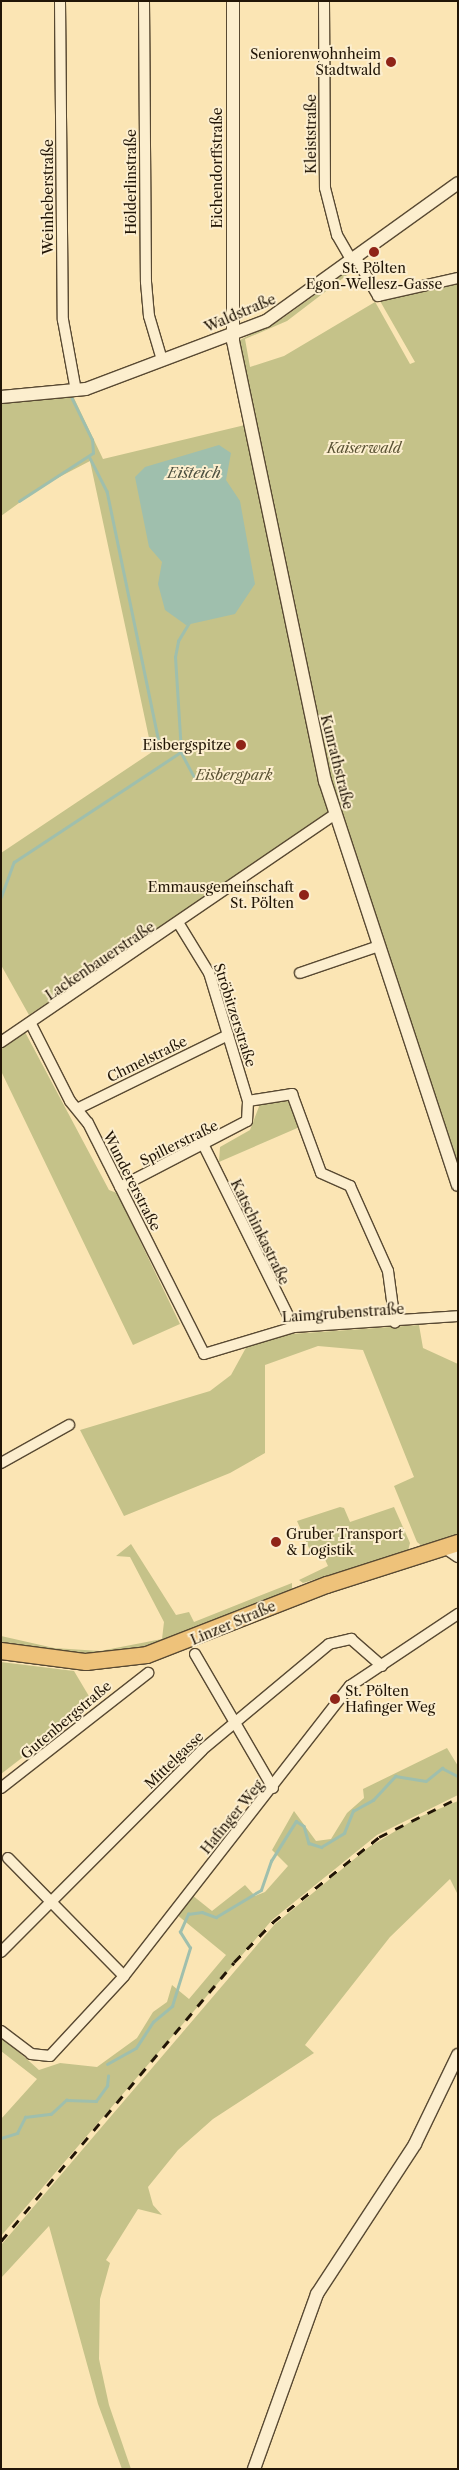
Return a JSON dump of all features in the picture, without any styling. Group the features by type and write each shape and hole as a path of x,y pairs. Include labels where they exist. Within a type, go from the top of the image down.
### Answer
{"main road":[{"name":"Linzer Straße","path":"1,1651 79,1662 147,1655 301,1595 454,1549"}],"street":[{"name":"Weinheberstraße","path":"60,1 63,320 76,391"},
{"name":"Hölderlinstraße","path":"144,1 146,282 149,316 162,360"},
{"name":"Eichendorffstraße","path":"232,334 233,1"},
{"name":"Kleiststraße","path":"324,1 325,188 337,235 378,296 458,278"},
{"name":"Waldstraße","path":"1,397 76,391 281,314 458,184"},
{"name":"Kunrathstraße","path":"232,334 317,752 335,814 458,1185"},
{"name":"Lackenbauerstraße","path":"1,1042 31,1024 178,924 335,814"},
{"name":"Ströbitzerstraße","path":"178,924 209,973 248,1101 248,1121"},
{"path":"300,972 379,946"},
{"name":"Wundererstraße","path":"31,1024 70,1101 79,1108 204,1354"},
{"name":"Chmelstraße","path":"79,1108 228,1035"},
{"path":"248,1101 292,1094 321,1172 350,1186 391,1280 395,1323"},
{"name":"Spillerstraße","path":"120,1187 204,1146 248,1121"},
{"name":"Katschinkastraße","path":"204,1146 294,1327"},
{"name":"Laimgrubenstraße","path":"204,1354 294,1327 395,1323 458,1316"},
{"path":"1,1463 70,1424"},
{"name":"Hafinger Weg","path":"1,2030 31,2054 45,2058 124,1976 273,1788 350,1686 458,1614"},
{"name":"Mittelgasse","path":"1,1952 53,1903 234,1723 340,1639 360,1644 382,1666"},
{"path":"195,1654 273,1788"},
{"name":"Gutenbergstraße","path":"1,1788 148,1673"},
{"path":"8,1858 124,1976"},
{"path":"254,2469 317,2294 415,2144 458,2055"}],"green space":[{"name":"Kaiserwald","path":"355,266 410,364 415,362 380,301 458,282 458,1167 337,808 238,341 283,318","holes":["355,269 375,302 284,356 250,367 245,339 287,321"]},
{"name":"Eisbergpark","path":"73,396 103,459 245,425 330,812 29,1015 1,965 1,853 152,752 90,461 44,485 1,516 1,401"},
{"path":"25,1032 109,1190 117,1193 180,1324 133,1345 1,1071 1,1045"},
{"path":"288,1097 302,1126 219,1162 220,1147 250,1130 260,1104"},
{"path":"419,1325 423,1348 458,1364 458,1535 422,1546 417,1542 394,1486 414,1477 363,1350 318,1346 265,1365 265,1453 230,1473 124,1516 80,1430 210,1391 231,1375 248,1344 291,1334"},
{"path":"340,1507 344,1508 350,1522 394,1507 410,1543 408,1551 303,1583 299,1580 328,1566 321,1551 312,1555 297,1521"},
{"path":"131,1544 176,1615 189,1612 194,1622 292,1583 292,1589 176,1642 101,1657 1,1645 1,1636 54,1648 100,1651 162,1639 164,1622 130,1557 116,1556"},
{"path":"1,1662 74,1671 93,1703 1,1774"},
{"path":"447,1748 458,1766 458,1795 377,1835 272,1920 1,2236 1,2119 37,2079 1,2051 1,2036 39,2070 60,2063 97,2067 137,2038 153,2012 167,2002 172,1985 189,1999 226,1955 176,1914 192,1895 212,1911 245,1885 255,1896 265,1892 288,1866 272,1850 294,1811 316,1841 331,1839 347,1813 364,1798 363,1789"},
{"path":"458,1801 458,1895 450,1879 390,1937 305,2045 314,2053 213,2119 178,2150 148,2187 153,2205 162,2215 138,2209 106,2260 110,2263 100,2299 99,2359 109,2405 131,2469 122,2469 98,2404 49,2226 1,2278 1,2245 275,1924 369,1847 417,1818"}],"water":[{"name":"Eisteich","path":"219,445 231,453 226,480 240,501 255,584 235,614 186,625 165,610 158,584 162,562 149,547 135,477 145,467"}],"waterway":[{"path":"19,501 93,453 92,440 72,399"},
{"path":"90,458 107,491 160,747"},
{"path":"1,897 14,862 181,752 175,657 178,641 189,623"},
{"path":"181,752 194,776"},
{"path":"107,2064 136,2048 153,2022 172,2006 190,1948 180,1932 188,1914 202,1912 216,1917 261,1890 271,1861 296,1821 304,1826 309,1843 321,1847 344,1833 353,1811 373,1800 395,1776 426,1781 442,1768 458,1776"},
{"path":"1,2138 17,2133 25,2117 51,2114 66,2100 96,2101 107,2086 108,2076"}],"railway":[{"path":"1,2241 234,1962 273,1922 379,1837 458,1798"}],"place":[{"name":"Seniorenwohnheim Stadtwald","path":"391,62"},
{"name":"St. Pölten Egon-Wellesz-Gasse","path":"374,252"},
{"name":"Eisbergspitze","path":"241,745"},
{"name":"Emmausgemeinschaft St. Pölten","path":"304,895"},
{"name":"Gruber Transport & Logistik","path":"276,1542"},
{"name":"St. Pölten Hafinger Weg","path":"335,1699"}]}
